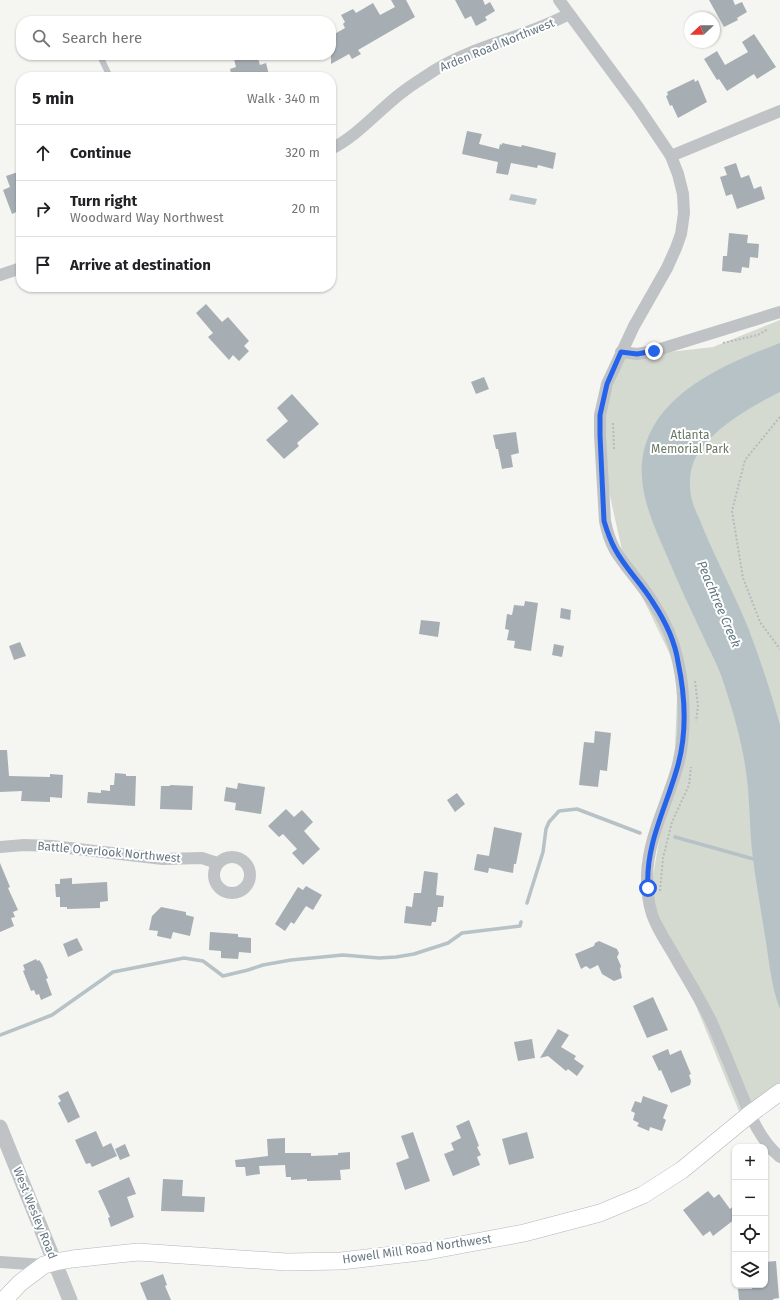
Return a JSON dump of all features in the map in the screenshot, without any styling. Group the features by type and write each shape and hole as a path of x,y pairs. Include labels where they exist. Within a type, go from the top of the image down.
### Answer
{"main road":[{"name":"Howell Mill Road Northwest","path":"4,1300 20,1283 49,1264 138,1252 287,1262 341,1261 428,1251 524,1234 600,1213 643,1195 682,1170 750,1114 779,1093"}],"street":[{"path":"559,0 638,107 671,156 678,174 683,194 684,213 681,234 667,268 634,326 607,384 600,415 604,521 615,550 652,601 666,627 678,661 683,696 683,737 681,752 678,766 658,825 647,875 648,898 652,914 659,930 712,1023 760,1135 772,1150 780,1157"},
{"name":"Arden Road Northwest","path":"336,146 348,139 401,93 436,69 467,55 553,23 569,14"},
{"path":"671,156 780,111"},
{"path":"0,275 16,270"},
{"path":"621,352 637,354 654,351 780,312"},
{"name":"Battle Overlook Northwest","path":"0,847 24,845 52,846 163,858 202,858 217,863"},
{"name":"West Wesley Road","path":"0,1127 49,1264 70,1300"},
{"path":"0,1262 49,1264"}],"lane":[{"path":"102,60 108,72"}],"path":[{"path":"780,417 745,460 732,511 743,578 760,622 780,649"}],"green space":[{"name":"Atlanta Memorial Park","path":"780,320 780,1084 741,1116 650,893 675,748 678,671 624,559 595,429 625,357 713,347"}],"water":[{"path":"511,194 537,199 535,205 509,200"},
{"name":"Peachtree Creek","path":"780,343 780,392 743,413 718,431 707,442 693,464 690,486 694,507 708,541 738,604 758,653 780,725 780,1009 772,980 756,881 752,851 746,771 737,727 719,670 680,586 656,530 646,502 643,489 642,460 645,446 654,426 666,409 682,393 700,380 720,369 740,359"}],"building":[{"path":"391,0 406,0 415,17 358,50 361,54 352,59 349,54 331,64 331,60 336,60 336,33 345,28 343,24 345,22 341,15 353,9 356,13 373,3 380,15 395,7"},
{"path":"455,0 483,0 485,5 490,2 495,11 485,17 487,20 476,26 471,16 465,19"},
{"path":"709,0 733,0 735,5 742,2 747,12 737,18 738,20 724,27 720,20 720,12 716,12"},
{"path":"754,34 776,67 757,79 754,74 727,91 719,79 717,80 704,59 717,51 725,65 748,52 742,42"},
{"path":"234,60 258,60 260,65 266,63 268,72 231,72 230,69 236,67"},
{"path":"694,79 695,82 698,80 707,102 678,118 672,105 670,106 666,96 668,95 667,92"},
{"path":"467,131 482,134 479,144 499,149 500,144 502,145 502,143 521,147 522,145 556,153 553,169 538,165 537,168 511,163 508,175 496,173 498,162 462,154"},
{"path":"736,163 741,178 749,175 754,189 761,186 765,199 737,209 732,194 726,196 720,177 727,175 724,167"},
{"path":"16,173 16,212 12,214 3,190 10,187 6,176"},
{"path":"729,233 748,235 747,243 759,244 758,258 750,257 749,268 742,267 741,273 722,271 723,256 727,256"},
{"path":"206,304 222,322 228,317 249,341 244,346 249,351 239,361 233,355 229,360 208,337 213,333 196,313"},
{"path":"484,377 489,389 476,394 471,382"},
{"path":"292,394 319,424 297,443 299,446 284,459 266,440 288,421 277,408"},
{"path":"516,432 519,453 511,455 513,467 502,469 498,449 496,449 493,435"},
{"path":"525,601 538,603 531,651 514,648 515,641 507,640 509,630 505,629 507,614 512,615 514,605 524,606"},
{"path":"561,608 571,610 570,620 560,618"},
{"path":"421,620 440,622 438,637 419,634"},
{"path":"20,642 26,656 14,660 9,646"},
{"path":"554,644 564,646 562,657 552,655"},
{"path":"595,731 611,733 607,771 600,770 598,787 579,785 584,742 594,743"},
{"path":"0,750 7,750 9,776 50,777 50,774 63,775 62,798 50,797 50,802 21,801 22,791 0,792"},
{"path":"115,773 126,774 126,776 136,776 135,806 87,803 88,792 101,793 101,790 110,791 110,785 114,785"},
{"path":"238,783 265,787 261,814 235,810 236,803 224,801 226,787 237,789"},
{"path":"161,786 193,786 192,810 160,809"},
{"path":"457,793 465,804 455,812 447,800"},
{"path":"286,809 294,817 302,810 313,822 304,831 320,849 303,865 292,853 297,849 283,834 279,837 268,826"},
{"path":"494,827 522,833 513,873 489,868 488,873 474,870 477,854 489,856"},
{"path":"0,863 10,887 8,888 18,910 13,912 15,917 11,918 14,926 0,932"},
{"path":"424,871 438,873 436,895 444,896 443,907 438,907 436,922 432,922 431,926 404,923 406,906 412,907 414,893 421,893"},
{"path":"72,878 72,884 107,882 108,901 100,902 100,908 67,909 67,907 60,907 60,897 56,897 55,884 60,884 60,879"},
{"path":"306,886 322,895 313,910 306,906 294,924 291,922 285,931 275,924 298,887 303,890"},
{"path":"161,907 186,912 186,915 194,917 190,936 173,932 171,939 157,936 158,931 149,930 152,916"},
{"path":"210,932 238,934 238,937 251,938 251,953 239,952 238,959 221,958 221,951 209,950"},
{"path":"77,938 83,950 68,957 63,944"},
{"path":"599,941 617,949 619,953 617,957 621,966 620,969 622,978 614,981 602,974 598,965 590,969 586,966 581,969 575,954 594,946 595,943"},
{"path":"36,959 42,964 48,978 46,979 52,995 41,1000 39,994 36,995 34,990 31,991 23,971 25,970 23,965"},
{"path":"653,997 668,1030 647,1038 633,1006"},
{"path":"558,1029 569,1035 561,1047 576,1056 574,1059 584,1066 577,1076 568,1069 566,1071 548,1056 540,1058"},
{"path":"532,1039 535,1058 518,1061 514,1042"},
{"path":"668,1049 670,1055 681,1050 691,1074 689,1075 691,1081 690,1085 671,1093 661,1070 659,1071 652,1056"},
{"path":"68,1091 80,1117 68,1123 58,1103 61,1101 58,1096"},
{"path":"643,1096 668,1105 663,1118 666,1120 662,1131 650,1127 649,1131 637,1126 639,1123 633,1120 635,1113 631,1111 635,1101 641,1103"},
{"path":"469,1120 479,1146 477,1147 481,1155 477,1157 480,1165 453,1176 444,1154 454,1150 451,1143 461,1138 456,1126"},
{"path":"96,1131 103,1147 111,1143 117,1156 92,1167 90,1163 86,1164 75,1140"},
{"path":"413,1132 430,1181 405,1190 396,1163 409,1158 401,1136"},
{"path":"527,1132 534,1158 509,1165 502,1139"},
{"path":"285,1138 285,1153 311,1153 311,1156 338,1155 338,1153 350,1152 350,1169 340,1170 341,1180 307,1181 307,1179 291,1180 291,1177 286,1177 285,1165 259,1166 260,1174 246,1176 245,1167 236,1167 235,1160 268,1156 267,1139"},
{"path":"125,1144 130,1156 120,1160 115,1149"},
{"path":"129,1177 136,1194 127,1197 134,1217 111,1227 108,1218 110,1217 98,1191"},
{"path":"163,1179 183,1180 182,1196 205,1197 204,1212 161,1211"},
{"path":"708,1191 714,1198 719,1194 730,1209 732,1207 732,1221 713,1236 710,1231 703,1236 683,1210"},
{"path":"776,1261 779,1298 773,1300 739,1300 738,1289 768,1288 768,1262"},
{"path":"163,1274 167,1285 165,1286 171,1300 147,1300 140,1283"}],"waterway":[{"path":"527,903 543,852 546,829 549,822 559,811 577,809 640,833"},
{"path":"675,837 757,860"},
{"path":"0,1035 52,1015 113,972 184,958 203,961 223,976 263,965 291,960 343,955 379,958 396,957 414,954 448,943 462,933 520,926 521,922"}],"route":[{"path":"648,888 647,875 652,847 678,766 681,752 683,737 683,696 678,661 666,627 652,601 615,550 604,521 600,415 607,384 621,352 637,354 654,351"}]}
